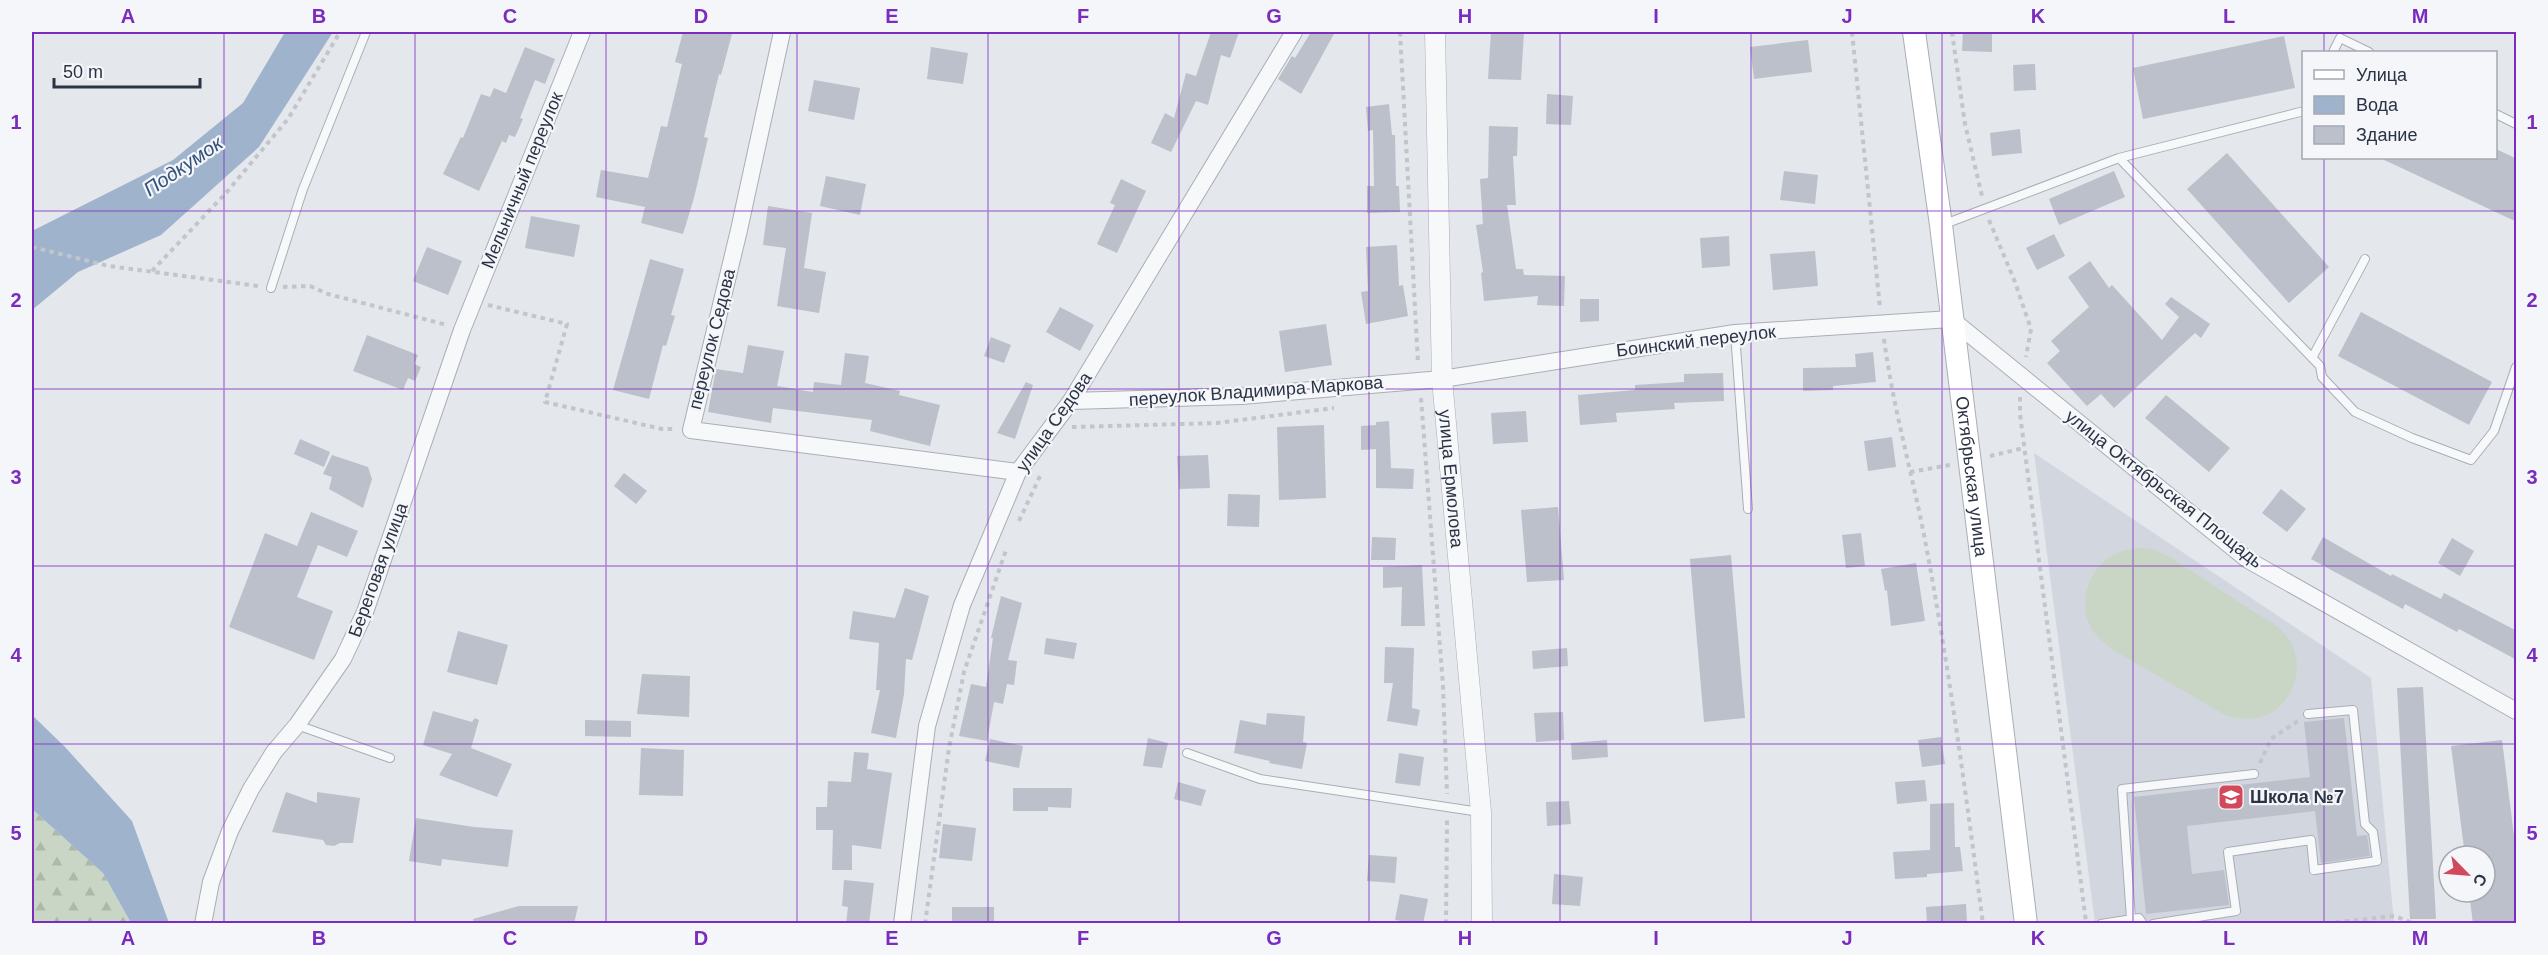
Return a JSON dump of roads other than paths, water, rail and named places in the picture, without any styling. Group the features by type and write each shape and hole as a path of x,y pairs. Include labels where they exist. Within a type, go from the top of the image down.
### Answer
{"main road":[{"name":"Октябрьская улица","path":"1914,32 1941,225 2026,924"}],"street":[{"name":"Мельничный переулок","path":"462,330 582,32"},
{"name":"переулок Седова","path":"782,32 739,230 691,430 1018,472"},
{"name":"улица Седова","path":"902,924 927,726 962,606 1018,472 1076,401 1294,32"},
{"name":"улица Ермолова","path":"1435,32 1442,379 1481,812 1482,924"},
{"name":"Боинский переулок","path":"1442,379 1736,333 1951,319"},
{"name":"улица Октябрьская Площадь","path":"1951,319 2248,560 2517,711"},
{"name":"Береговая улица","path":"203,924 211,882 230,831 251,789 274,752 297,725 343,659 365,612 462,330"},
{"name":"переулок Владимира Маркова","path":"1076,401 1419,391 1442,379"}],"lane":[{"path":"271,288 307,178 366,32"},
{"path":"2334,51 2340,39 2367,51"},
{"path":"1941,225 2119,158 2302,112"},
{"path":"2497,114 2517,124"},
{"path":"2119,158 2320,366 2322,377 2355,412 2412,438 2470,460 2494,431 2517,367"},
{"path":"2312,358 2365,259"},
{"path":"1736,333 1748,509"},
{"path":"2153,924 2236,911 2229,852 2311,840 2314,870 2378,861 2373,832 2365,824 2353,710 2308,714"},
{"path":"297,725 390,758"},
{"path":"1187,753 1260,778 1481,812"},
{"path":"2131,919 2122,789 2254,774"},
{"path":"2101,924 2139,918 2143,924"}],"water":[{"name":"Подкумок","path":"285,32 333,32 259,147 161,235 78,272 32,310 32,231 173,160 243,103"},
{"path":"32,715 65,747 132,821 169,923 131,923 103,873 32,809"}],"place":[{"name":"Школа №7","path":"2231,797"}]}
